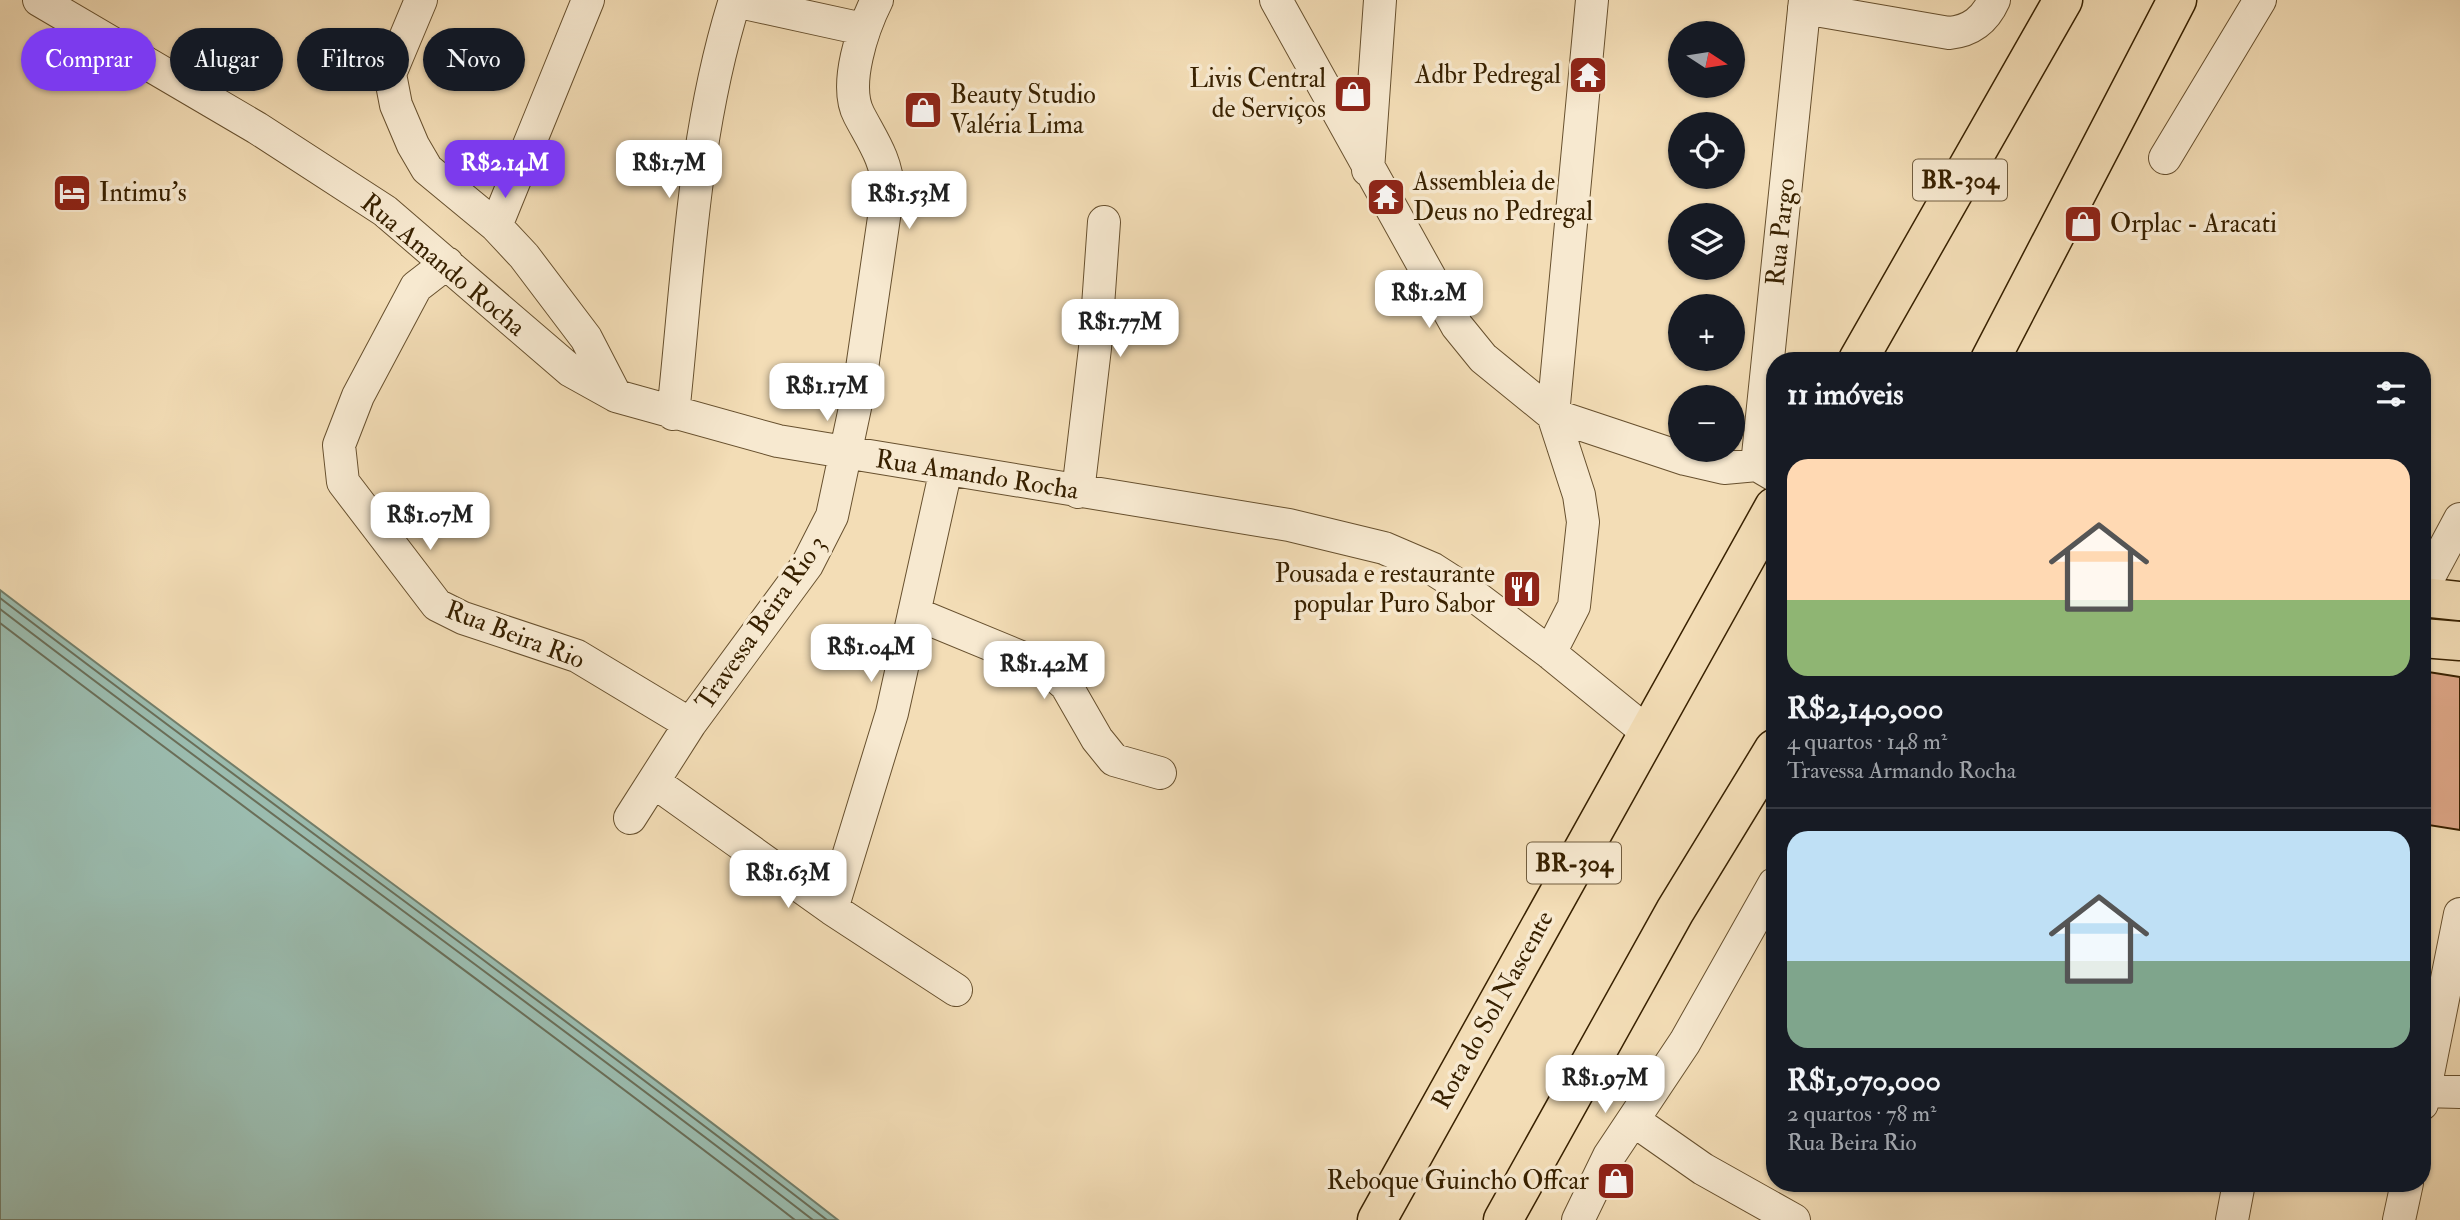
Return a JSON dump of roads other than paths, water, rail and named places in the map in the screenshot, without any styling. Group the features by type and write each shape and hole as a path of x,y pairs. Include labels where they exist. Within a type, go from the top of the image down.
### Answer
{"highway":[{"name":"BR-304","path":"1863,352 2063,0"},
{"path":"1994,352 2177,0"},
{"name":"Rota do Sol Nascente","path":"1377,1220 1766,521"},
{"path":"2431,598 2460,601"},
{"path":"2431,639 2460,641"},
{"path":"1503,1220 1675,911 1766,762"}],"street":[{"name":"Rua Amando Rocha","path":"39,0 257,128 385,211 571,370 616,396 778,441 1289,525 1384,548 1443,575 1550,653 1647,732"},
{"path":"394,28 396,0"},
{"path":"409,29 421,0"},
{"path":"496,226 588,0"},
{"path":"673,414 687,252 721,43 735,0 863,29"},
{"name":"Travessa Beira Rio 3","path":"630,818 690,724 807,565 832,516 859,389 888,190 884,160 853,101 863,29 877,0"},
{"path":"1276,0 1457,326 1483,358 1553,415 1685,459 1724,468 1766,470"},
{"path":"1368,170 1380,0"},
{"path":"1550,653 1574,606 1583,522 1579,495 1553,415 1592,0"},
{"path":"1804,4 1949,33 1965,32 1977,24 1994,0"},
{"path":"2165,158 2260,0"},
{"name":"Rua Pargo","path":"1776,352 1804,4"},
{"path":"393,91 396,105 427,169 496,226 524,256 586,338 616,396"},
{"path":"1078,492 1095,348 1104,222"},
{"name":"Rua Beira Rio","path":"447,263 416,287 358,396 340,445 343,482 437,605 463,618 577,656 690,724"},
{"path":"832,909 888,725 946,468"},
{"path":"2431,573 2460,519"},
{"path":"914,613 1045,667 1066,685 1097,739 1114,760 1160,773"},
{"path":"654,782 832,909 956,989"},
{"path":"1578,1220 1609,1156 1685,1042 1766,899"},
{"path":"2431,1058 2459,927"},
{"path":"2431,1094 2460,1091"},
{"path":"1633,1120 1703,1169 1794,1220"},
{"path":"2232,1220 2237,1192"},
{"path":"2399,1220 2405,1192"}],"water":[{"path":"0,590 630,1061 838,1220 0,1220"}],"place":[{"name":"Adbr Pedregal","path":"1588,75"},
{"name":"Livis Central de Serviços","path":"1353,94"},
{"name":"Beauty Studio Valéria Lima","path":"923,110"},
{"name":"Intimu's","path":"72,193"},
{"name":"Assembleia de Deus no Pedregal","path":"1386,197"},
{"name":"Orplac - Aracati","path":"2083,224"},
{"name":"Pousada e restaurante popular Puro Sabor","path":"1522,589"},
{"name":"Reboque Guincho Offcar","path":"1616,1181"}]}
